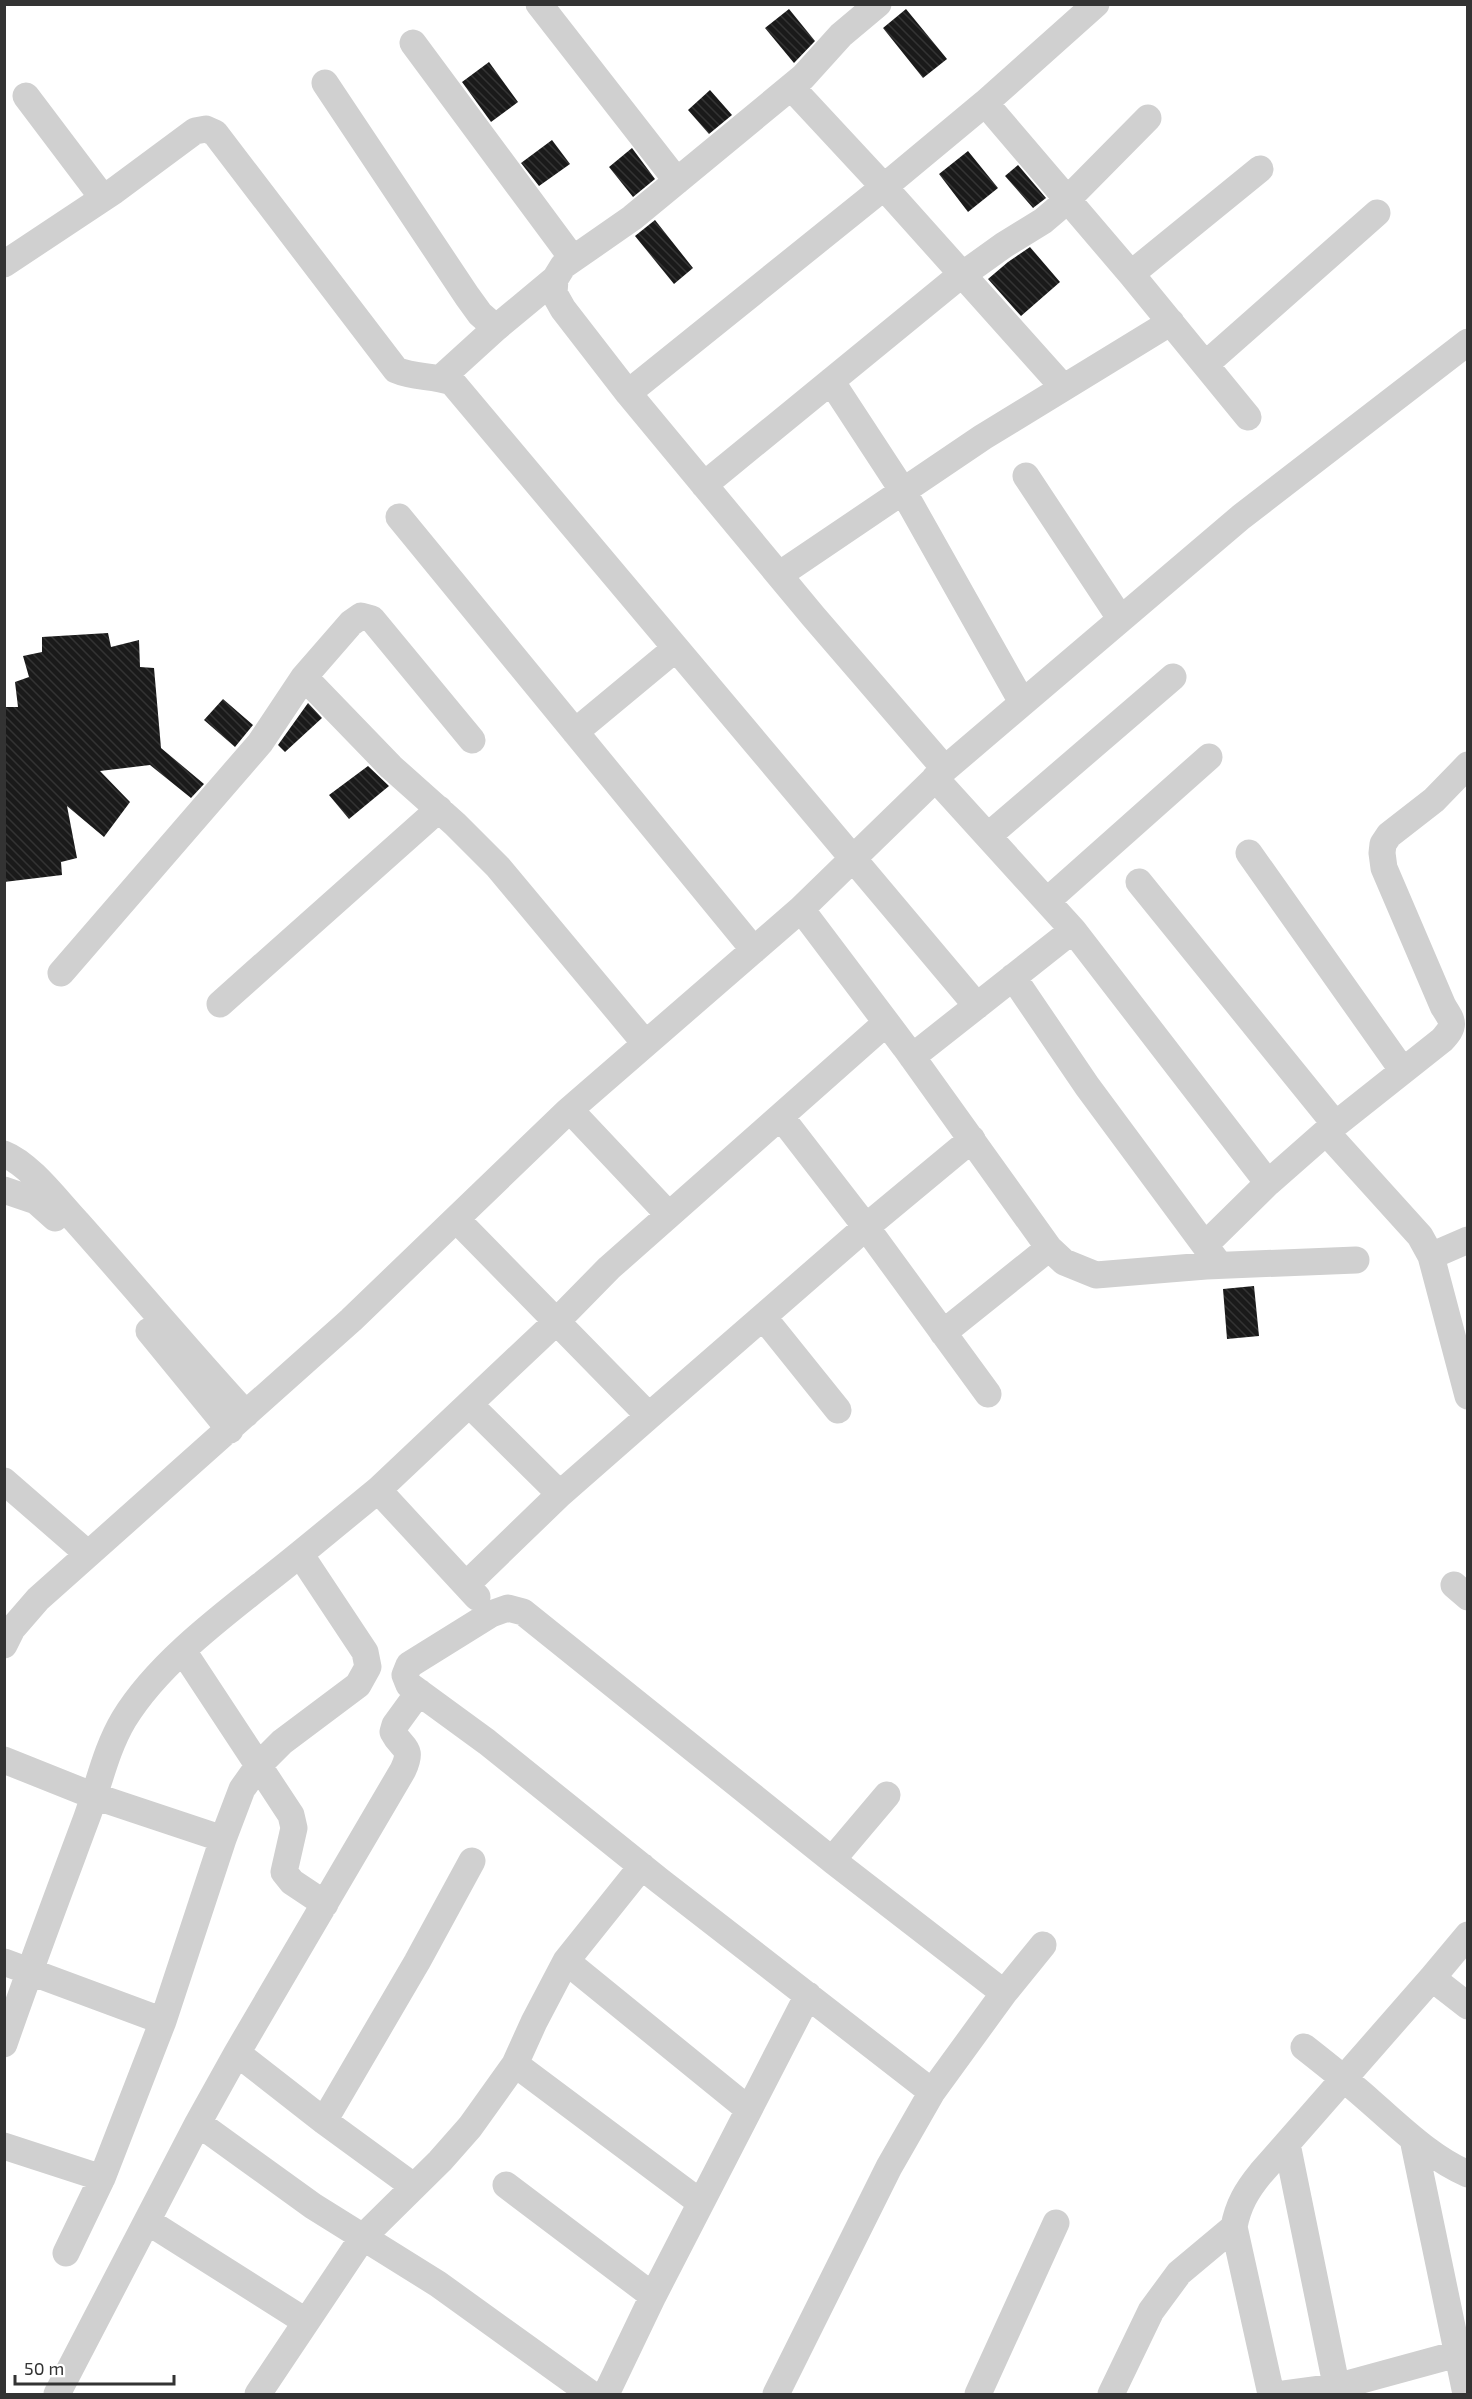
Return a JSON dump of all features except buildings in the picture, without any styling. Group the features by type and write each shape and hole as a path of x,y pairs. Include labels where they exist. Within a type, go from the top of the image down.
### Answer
{"street":[{"path":"539,4 677,181"},
{"path":"441,378 564,269 632,218 803,77 841,35 878,4"},
{"path":"628,393 985,103 1085,9"},
{"path":"413,43 564,269"},
{"path":"325,83 467,296 480,314 496,328"},
{"path":"791,87 1063,387"},
{"path":"26,96 104,198"},
{"path":"985,103 1131,274 1248,417"},
{"path":"704,485 962,275 1043,221 1068,199 1148,118"},
{"path":"4,264 104,198 195,131 206,129 215,133 396,370 408,376 441,378 452,382 977,1006"},
{"path":"1131,274 1260,169"},
{"path":"1206,364 1377,213"},
{"path":"564,269 554,293 563,309 628,393 940,773 988,836 1073,930 1268,1183"},
{"path":"779,575 982,437 1171,322"},
{"path":"4,1645 12,1629 38,1599 351,1320 570,1110 801,909 940,773 1241,517 1467,342"},
{"path":"831,381 903,491 1022,702"},
{"path":"1026,476 1120,618"},
{"path":"399,517 754,950"},
{"path":"61,973 260,743 304,677 351,623 361,616 372,619 472,740"},
{"path":"575,732 675,649"},
{"path":"304,677 391,766 498,867 645,1043"},
{"path":"988,836 1173,677"},
{"path":"1047,902 1209,757"},
{"path":"1213,1255 1268,1183 1330,1128 1442,1040 1460,1021 1443,1006 1384,868 1382,853 1383,844 1389,835 1434,800 1467,765"},
{"path":"219,1004 439,809"},
{"path":"1249,854 1403,1071"},
{"path":"1138,882 1330,1128 1420,1236 1431,1257 1467,1396"},
{"path":"801,909 972,1139 1049,1248 1064,1262 1096,1275 1213,1255 1356,1260"},
{"path":"912,1057 1073,930"},
{"path":"1013,977 1087,1086 1213,1255"},
{"path":"4,2044 17,1966 94,1796 107,1753 124,1719 146,1688 183,1651 378,1490 609,1269 886,1023"},
{"path":"570,1110 669,1215"},
{"path":"781,1117 866,1227 988,1394"},
{"path":"467,1584 560,1494 648,1416 764,1318 866,1227 972,1139"},
{"path":"4,1154 23,1166 72,1217 238,1422"},
{"path":"4,1190 36,1201 54,1217 238,1422"},
{"path":"456,1219 648,1416"},
{"path":"1431,1257 1465,1247"},
{"path":"943,1332 1049,1248"},
{"path":"764,1318 838,1410"},
{"path":"470,1404 560,1494"},
{"path":"4,1481 88,1554"},
{"path":"378,1490 467,1584 491,1614"},
{"path":"66,2253 102,2178 163,2021 223,1839 242,1790 259,1765 282,1742 358,1685 368,1667 365,1652 300,1554"},
{"path":"932,2092 642,1866 488,1742 409,1685 405,1675 409,1665 491,1614 508,1608 523,1612 832,1860 1004,1993"},
{"path":"183,1651 291,1815 294,1828 284,1872 292,1882 325,1905"},
{"path":"57,2394 198,2123 403,1770 408,1760 408,1751 393,1732 395,1725 419,1692"},
{"path":"4,1760 94,1796 223,1839"},
{"path":"832,1860 886,1794"},
{"path":"324,2121 417,1962 472,1861"},
{"path":"258,2394 363,2237 440,2161 470,2127 515,2064 566,1961 642,1866"},
{"path":"1271,2394 1234,2227 1236,2212 1246,2192 1467,1935"},
{"path":"776,2394 889,2167 932,2092 1042,1945"},
{"path":"566,1961 748,2109"},
{"path":"17,1966 163,2021"},
{"path":"1432,1978 1467,2006"},
{"path":"606,2394 653,2296 808,1995"},
{"path":"1304,2047 1345,2079 1413,2139 1449,2166 1467,2174"},
{"path":"237,2053 413,2186"},
{"path":"515,2064 701,2203"},
{"path":"198,2123 313,2206 438,2284 591,2394"},
{"path":"1413,2139 1466,2394"},
{"path":"1287,2144 1337,2391"},
{"path":"4,2146 102,2178"},
{"path":"506,2184 653,2296"},
{"path":"147,2221 305,2321"},
{"path":"978,2394 1056,2223"},
{"path":"1112,2394 1151,2311 1179,2272 1234,2227"},
{"path":"1284,2394 1337,2391 1457,2354"}]}
